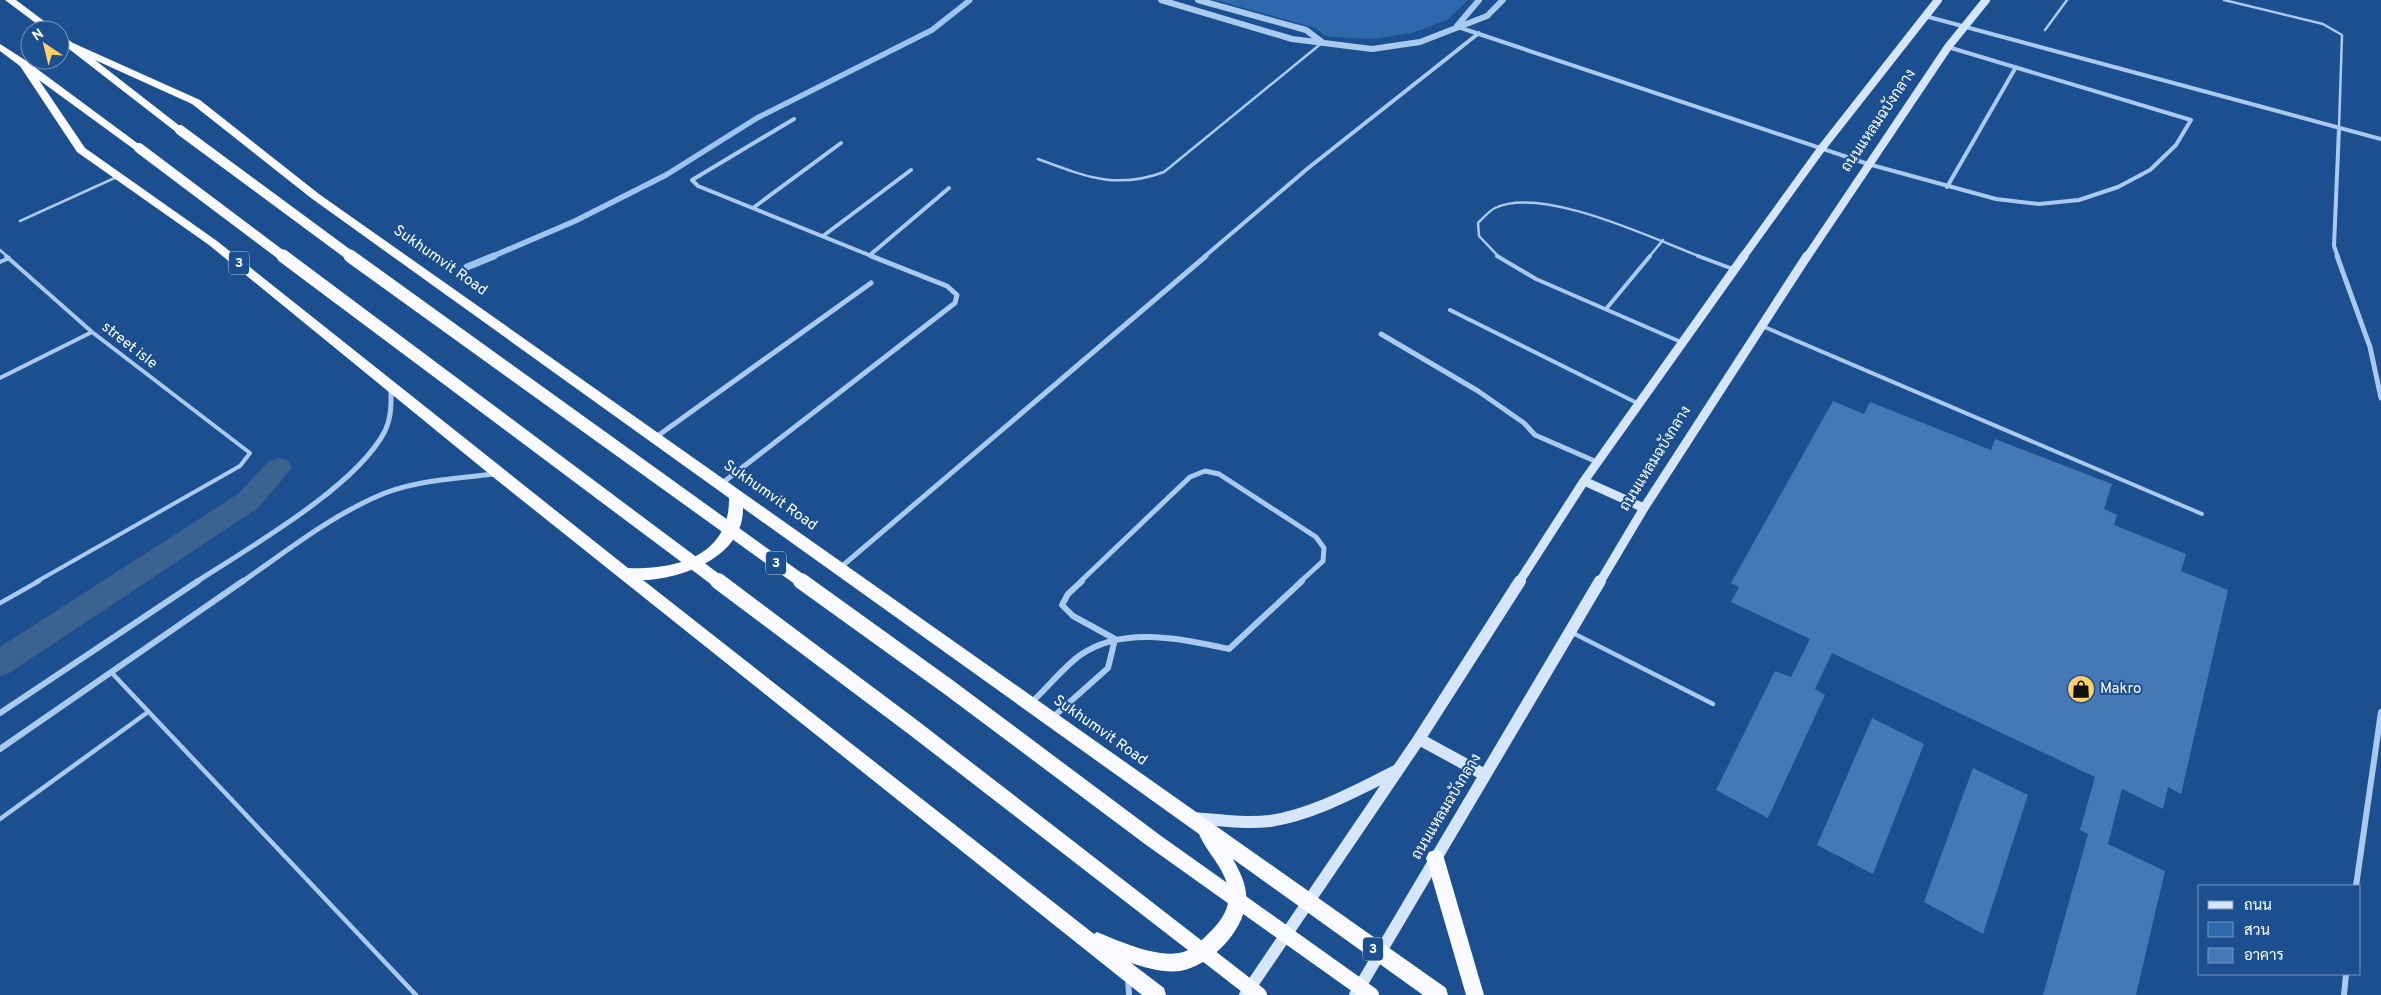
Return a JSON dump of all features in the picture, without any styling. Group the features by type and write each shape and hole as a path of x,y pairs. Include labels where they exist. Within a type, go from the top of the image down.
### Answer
{"highway":[{"path":"10,0 37,20"},
{"name":"Sukhumvit Road","path":"71,45 284,208 939,680 1153,840 1372,995"},
{"name":"Sukhumvit Road","path":"71,45 196,102 315,196 1439,995"},
{"name":"3","path":"0,47 20,61"},
{"name":"3","path":"27,70 81,150 213,243 391,385 498,474 1157,995"},
{"name":"3","path":"33,70 914,728 1259,995"},
{"path":"626,574 644,576 664,574 683,568 717,548 736,522 739,508 736,495"},
{"path":"1081,934 1115,949 1159,960 1178,962 1196,957 1228,929 1237,912 1237,885 1227,863 1195,822"},
{"path":"1435,858 1475,995"}],"main road":[{"name":"ถนนแหลมฉบังกลาง","path":"1245,995 1419,739 1597,462 1733,269 1821,149 1938,0"},
{"name":"ถนนแหลมฉบังกลาง","path":"1355,995 1644,508 1760,326 1868,164 1948,47 1986,0"},
{"path":"1584,482 1644,508"},
{"path":"1419,739 1485,775"},
{"path":"1195,822 1252,822 1293,815 1332,801 1398,770"}],"street":[{"path":"1198,0 1306,30 1323,42"},
{"path":"1457,27 1479,0"},
{"path":"1166,1 1271,33 1372,49 1420,42 1487,16 1503,0"},
{"path":"1924,16 2381,139"},
{"path":"1457,27 1868,164 1947,187 1996,198 2038,204 2079,200 2118,187 2150,170 2176,145 2191,120 1948,47"},
{"path":"840,568 1300,175 1479,33"},
{"path":"1947,187 2016,67"},
{"path":"721,484 955,304 957,295 947,286 698,186 692,180 794,119"},
{"path":"2339,128 2334,246 2370,347 2381,398"},
{"path":"753,208 842,143"},
{"path":"823,236 911,170"},
{"path":"870,255 949,188"},
{"path":"656,438 871,283"},
{"path":"1381,334 1478,391 1524,423 1535,435 1597,462"},
{"path":"0,713 328,492 357,467 382,439 391,413 391,385"},
{"path":"1030,704 1085,653 1115,639 1179,638 1230,649 1323,561 1324,548 1316,536 1219,474 1205,471 1190,477 1068,594 1062,605 1073,616 1115,639"},
{"path":"0,749 339,515 386,493 422,483 498,474"},
{"path":"1051,719 1108,668 1115,639"},
{"path":"2356,885 2381,712"},
{"path":"1128,972 1129,995"},
{"path":"2344,995 2346,975"}],"lane":[{"path":"2045,30 2067,0"},
{"path":"2224,0 2323,24 2342,35 2339,128"},
{"path":"1038,159 1094,179 1113,182 1148,180 1164,172 1323,42"},
{"path":"20,221 119,176"},
{"path":"1681,342 1536,279 1494,254 1479,236 1478,223 1495,208 1518,202 1545,203 1597,217 1663,240 1733,269"},
{"path":"1606,310 1663,240"},
{"name":"street isle","path":"0,250 92,332 250,453 240,466 0,604"},
{"path":"0,262 9,258"},
{"path":"1450,310 1639,404"},
{"path":"1760,326 2202,514"},
{"path":"0,378 92,332"},
{"path":"1571,632 1713,704"},
{"path":"111,672 416,995"},
{"path":"0,819 148,712"}],"green space":[{"path":"1215,0 1468,0 1447,20 1412,33 1372,39 1325,36 1316,28"}],"building":[{"name":"Makro","path":"1833,401 1864,414 1870,402 1991,450 1995,439 2112,484 2104,509 2117,515 2114,525 2186,554 2181,571 2228,590 2181,794 2168,787 2163,809 2122,789 2108,844 2165,871 2136,995 2043,995 2088,834 2080,830 2095,777 1832,653 1815,689 1825,695 1768,818 1716,790 1775,671 1791,677 1810,639 1731,602 1739,587 1731,583"},
{"path":"1872,718 1924,744 1873,874 1817,845"},
{"path":"1973,768 2028,795 1983,934 1924,902"}],"waterway":[{"path":"491,257 575,221 666,175 757,118 932,30 970,0"},
{"path":"467,267 494,256"},
{"path":"0,663 248,501 279,468"}],"place":[{"name":"Makro","path":"2081,689"}]}
